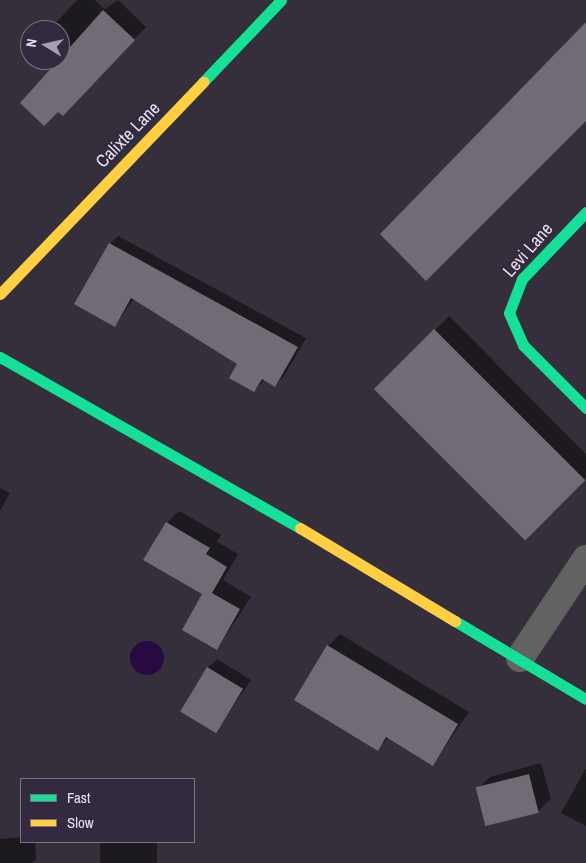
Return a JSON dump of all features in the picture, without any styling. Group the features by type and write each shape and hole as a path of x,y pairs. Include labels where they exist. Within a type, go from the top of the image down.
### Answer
{"street":[{"name":"Calixte Lane","path":"0,294 281,0"},
{"name":"Levi Lane","path":"586,212 522,279 509,313 523,345 586,408"},
{"path":"0,357 520,658 586,699"},
{"path":"520,658 586,559"}],"shaded area":[{"path":"147,641 159,646 164,658 159,670 147,675 135,670 130,658 135,646"}],"building":[{"path":"103,10 135,40 63,116 58,112 44,126 20,103 49,70 70,70 70,47"},
{"path":"586,22 586,121 426,281 380,234"},
{"path":"109,243 298,347 275,387 262,379 254,392 229,378 237,364 131,298 115,327 74,304"},
{"path":"434,329 585,480 525,540 374,389"},
{"path":"166,522 210,548 206,554 227,567 212,593 240,609 217,650 182,630 202,594 143,560"},
{"path":"327,645 458,724 433,766 386,737 378,751 294,700"},
{"path":"207,667 243,689 216,733 180,712"},
{"path":"529,774 539,813 485,826 476,787"}],"traffic: fast":[{"path":"203,82 281,0"},
{"path":"586,212 522,279 509,313 523,345 586,408"},
{"path":"0,357 300,528"},
{"path":"455,621 586,699"}],"traffic: slow":[{"path":"0,294 203,82"},
{"path":"300,528 455,621"}]}
